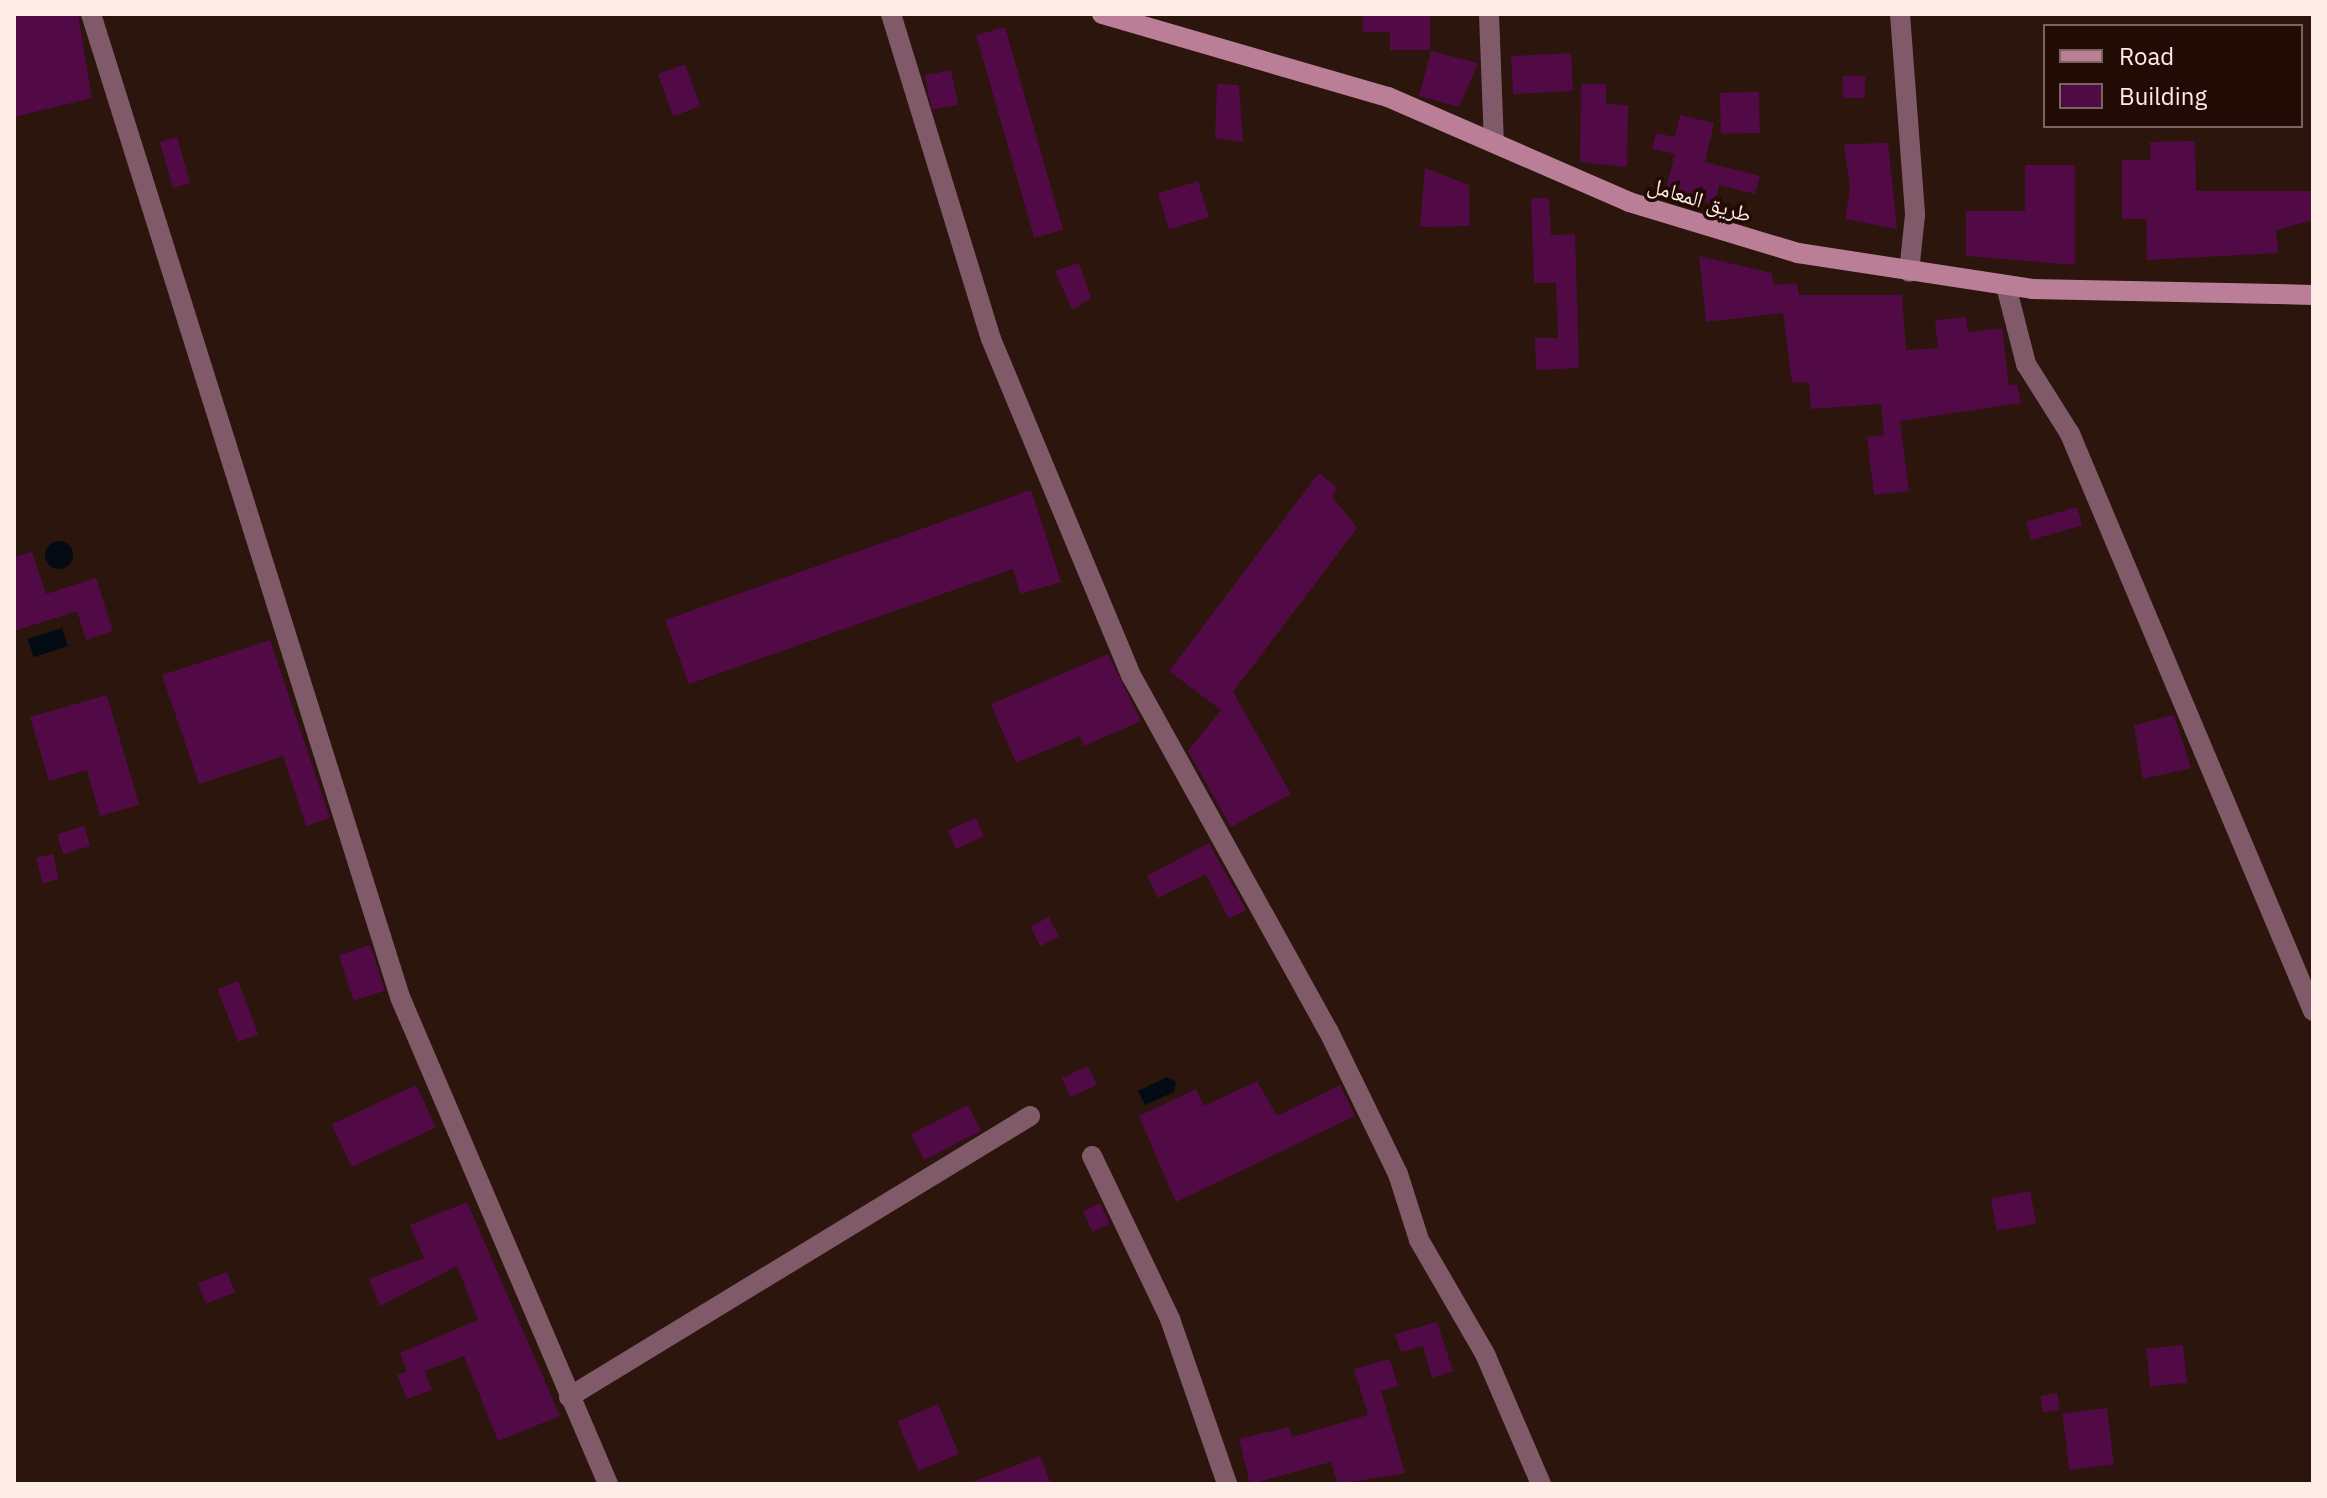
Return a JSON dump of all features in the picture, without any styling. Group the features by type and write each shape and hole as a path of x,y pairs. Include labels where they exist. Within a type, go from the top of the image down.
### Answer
{"main road":[{"name":"طريق المعامل","path":"1102,14 1322,75 1494,142 1617,197 1721,231 1909,272 2006,286 2313,295"}],"street":[{"path":"91,14 395,984 608,1484"},
{"path":"891,14 991,339 1132,677 1328,1030 1398,1174 1419,1240 1485,1354 1541,1484"},
{"path":"1489,14 1494,142"},
{"path":"1900,14 1915,215 1909,272"},
{"path":"2006,286 2026,364 2070,434 2313,1011"},
{"path":"569,1397 1030,1116"},
{"path":"1092,1156 1170,1319 1227,1484"}],"shaded area":[{"path":"59,541 69,545 73,555 69,565 59,569 49,565 45,555 49,545"},
{"path":"62,628 68,646 34,657 28,639"},
{"path":"1167,1077 1176,1082 1174,1092 1145,1105 1138,1091"}],"building":[{"path":"14,14 78,14 92,98 14,117"},
{"path":"1363,14 1430,14 1430,50 1390,50 1390,32 1363,32"},
{"path":"1005,27 1063,230 1034,238 976,35"},
{"path":"1431,51 1478,63 1459,107 1419,96"},
{"path":"1571,53 1573,91 1513,94 1511,56"},
{"path":"685,64 700,106 673,116 658,74"},
{"path":"951,70 958,104 932,110 925,76"},
{"path":"1843,76 1865,76 1865,98 1843,98"},
{"path":"1217,84 1239,85 1243,142 1215,138"},
{"path":"1581,84 1606,84 1606,104 1628,105 1627,167 1580,162"},
{"path":"1759,92 1760,133 1721,134 1720,93"},
{"path":"1680,115 1714,123 1705,162 1760,176 1755,194 1719,185 1715,204 1665,192 1675,154 1652,149 1656,133 1675,137"},
{"path":"177,137 190,183 173,188 160,142"},
{"path":"2195,141 2196,191 2313,191 2313,220 2276,230 2278,253 2147,260 2146,219 2122,219 2122,160 2151,160 2150,142"},
{"path":"1888,143 1897,229 1845,219 1850,189 1844,144"},
{"path":"2025,165 2075,165 2075,265 1966,256 1966,211 2025,211"},
{"path":"1425,168 1469,185 1470,226 1420,227"},
{"path":"1198,181 1209,217 1169,230 1158,193"},
{"path":"1531,198 1549,198 1551,235 1575,234 1579,368 1536,370 1535,338 1558,338 1556,283 1534,283"},
{"path":"1699,256 1772,273 1773,285 1797,283 1799,295 1902,295 1906,350 1938,348 1935,320 1966,317 1968,332 2002,328 2009,386 2017,384 2021,403 1900,421 1909,491 1874,495 1867,437 1884,435 1881,404 1811,409 1809,382 1792,383 1783,313 1706,322"},
{"path":"1079,263 1091,298 1072,310 1055,271"},
{"path":"1319,473 1338,488 1332,496 1357,528 1233,692 1291,794 1231,827 1188,751 1221,710 1169,671"},
{"path":"1031,490 1061,582 1020,594 1013,569 689,684 665,620"},
{"path":"2077,507 2082,525 2031,540 2026,522"},
{"path":"32,552 46,594 96,578 113,631 86,640 77,611 14,631 14,557"},
{"path":"270,640 330,818 306,826 283,756 199,784 162,675"},
{"path":"1108,654 1141,721 1084,746 1080,736 1016,763 991,704"},
{"path":"107,695 139,805 100,816 87,770 49,781 30,717"},
{"path":"2174,715 2191,768 2143,779 2134,725"},
{"path":"976,818 984,836 956,849 948,831"},
{"path":"84,826 90,846 63,854 57,834"},
{"path":"1209,843 1246,910 1229,919 1206,874 1158,898 1147,876"},
{"path":"53,854 59,879 42,883 36,858"},
{"path":"1049,917 1059,937 1040,946 1030,927"},
{"path":"370,945 385,991 353,1001 339,955"},
{"path":"238,981 258,1034 238,1042 217,989"},
{"path":"1088,1066 1097,1085 1071,1097 1062,1078"},
{"path":"1257,1081 1277,1116 1340,1085 1355,1116 1176,1202 1139,1116 1196,1089 1204,1106"},
{"path":"416,1085 436,1128 352,1167 332,1124"},
{"path":"968,1105 981,1131 924,1160 911,1134"},
{"path":"2030,1191 2036,1223 1997,1231 1991,1199"},
{"path":"467,1202 560,1416 498,1441 464,1356 425,1371 432,1390 407,1399 397,1375 407,1371 400,1353 478,1320 457,1266 380,1306 369,1279 424,1258 410,1225"},
{"path":"1100,1203 1110,1224 1093,1232 1083,1211"},
{"path":"227,1272 235,1293 206,1304 198,1283"},
{"path":"1437,1322 1453,1371 1432,1378 1423,1346 1401,1352 1395,1334"},
{"path":"2183,1345 2187,1383 2150,1387 2146,1349"},
{"path":"1390,1359 1398,1386 1381,1391 1405,1473 1338,1484 1331,1462 1250,1484 1239,1439 1289,1427 1292,1437 1368,1415 1354,1369"},
{"path":"2057,1393 2060,1410 2043,1413 2040,1396"},
{"path":"938,1404 959,1454 919,1471 897,1421"},
{"path":"2107,1408 2114,1465 2069,1470 2062,1413"},
{"path":"1040,1456 1051,1484 972,1484 972,1482"}]}
